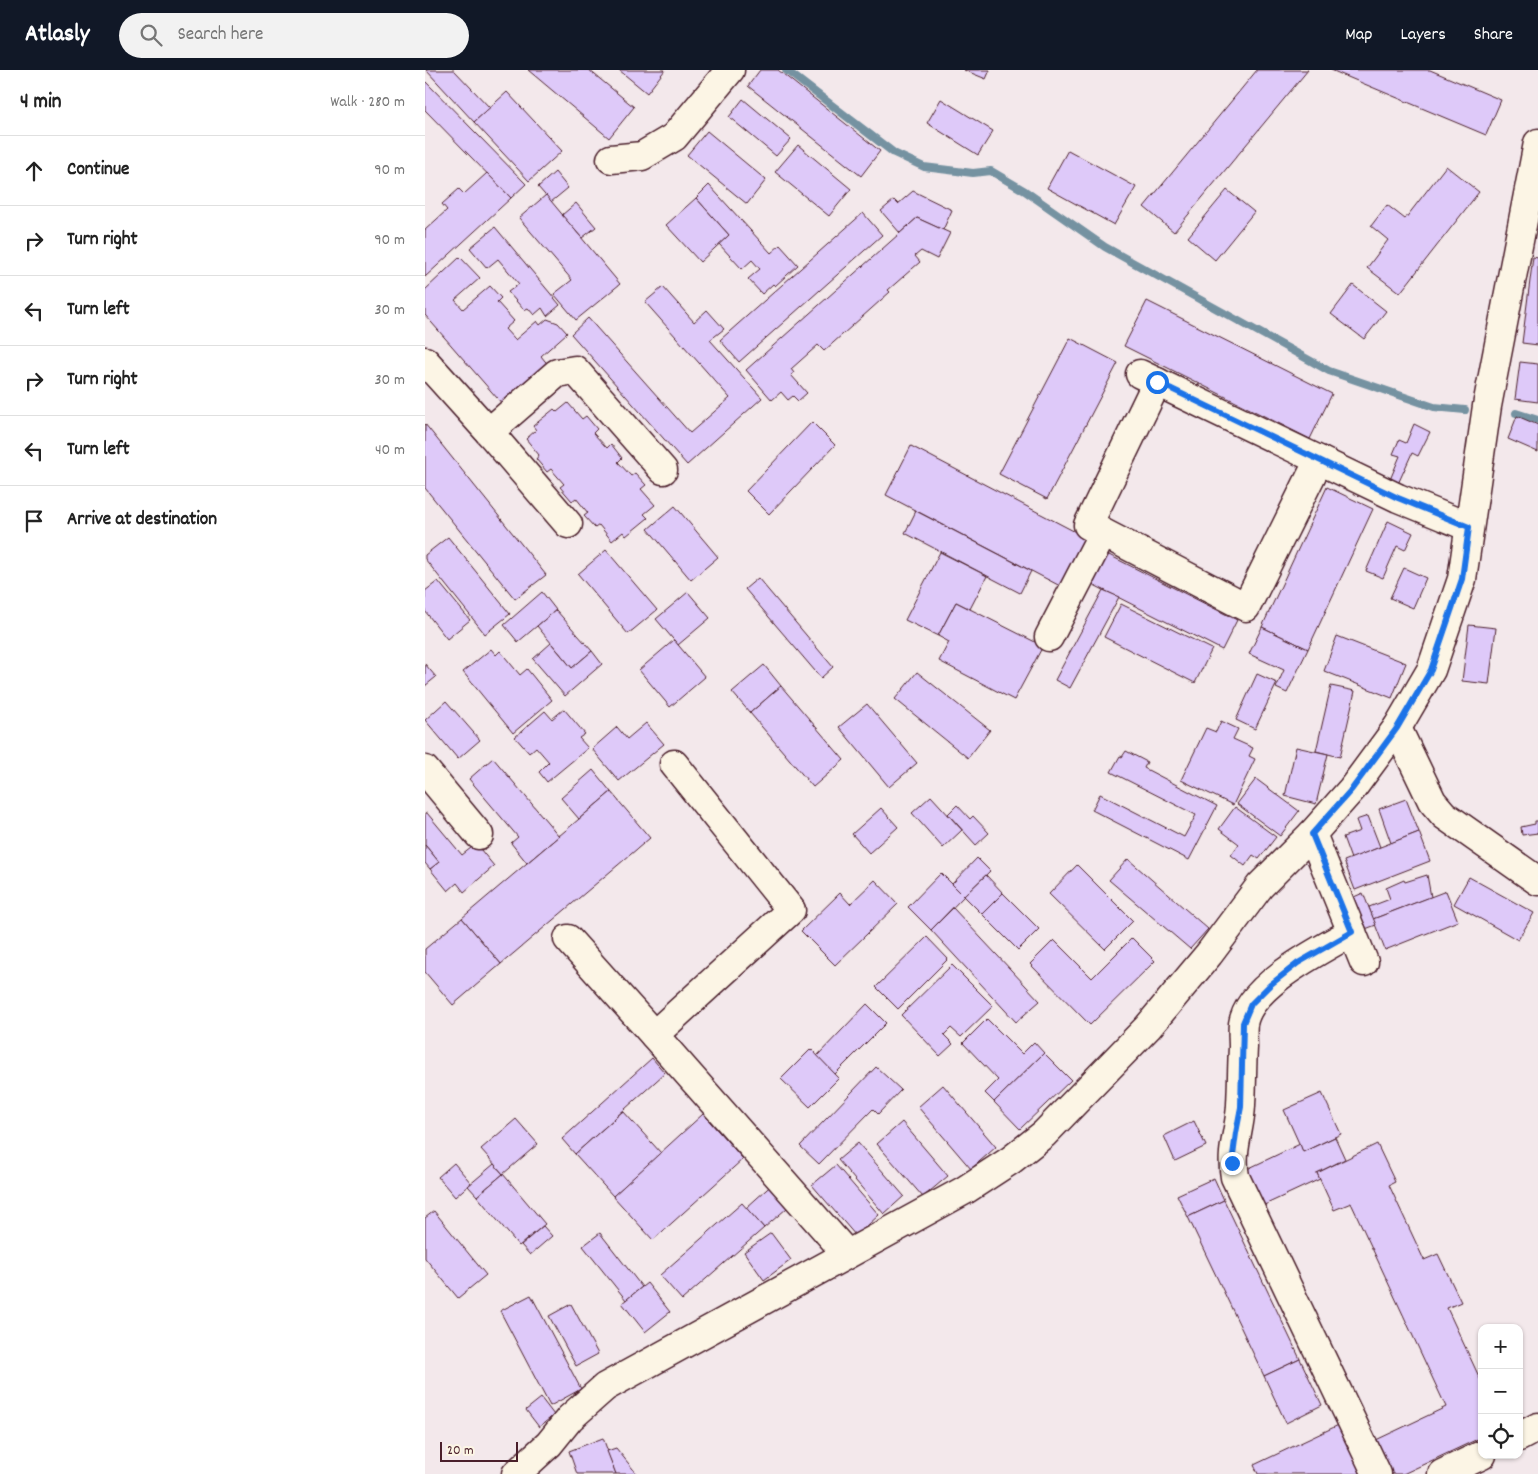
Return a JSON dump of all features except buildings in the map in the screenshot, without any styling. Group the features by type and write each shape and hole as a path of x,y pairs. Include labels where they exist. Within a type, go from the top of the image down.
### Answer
{"street":[{"path":"611,158 642,156 674,137 730,70"},
{"path":"516,1474 549,1444 570,1418 605,1387 965,1190 1011,1160 1044,1134 1148,1027 1209,954 1259,886 1312,834 1352,789 1397,728 1431,670 1462,579 1487,406 1538,143"},
{"path":"425,361 568,524"},
{"path":"489,432 557,373 575,370 663,470"},
{"path":"1319,460 1246,607 1088,525 1149,378 1398,498 1469,527"},
{"path":"1049,637 1103,533"},
{"path":"1397,728 1432,801 1444,815 1538,881"},
{"path":"654,1035 791,910 674,764"},
{"path":"425,770 479,835"},
{"path":"1312,834 1364,962"},
{"path":"1352,932 1298,963 1270,985 1251,1004 1243,1023 1241,1107 1232,1163 1235,1177 1377,1474"},
{"path":"567,939 847,1254"},
{"path":"1442,1474 1478,1457"}],"waterway":[{"path":"786,70 894,153 924,167 973,173 991,171 1025,191 1105,247 1329,371 1434,407 1465,410"},
{"path":"1516,413 1538,420"}],"route":[{"path":"1157,382 1398,498 1469,527 1462,579 1431,670 1397,728 1352,789 1312,834 1352,932 1298,963 1270,985 1251,1004 1243,1023 1241,1107 1232,1163"}]}
